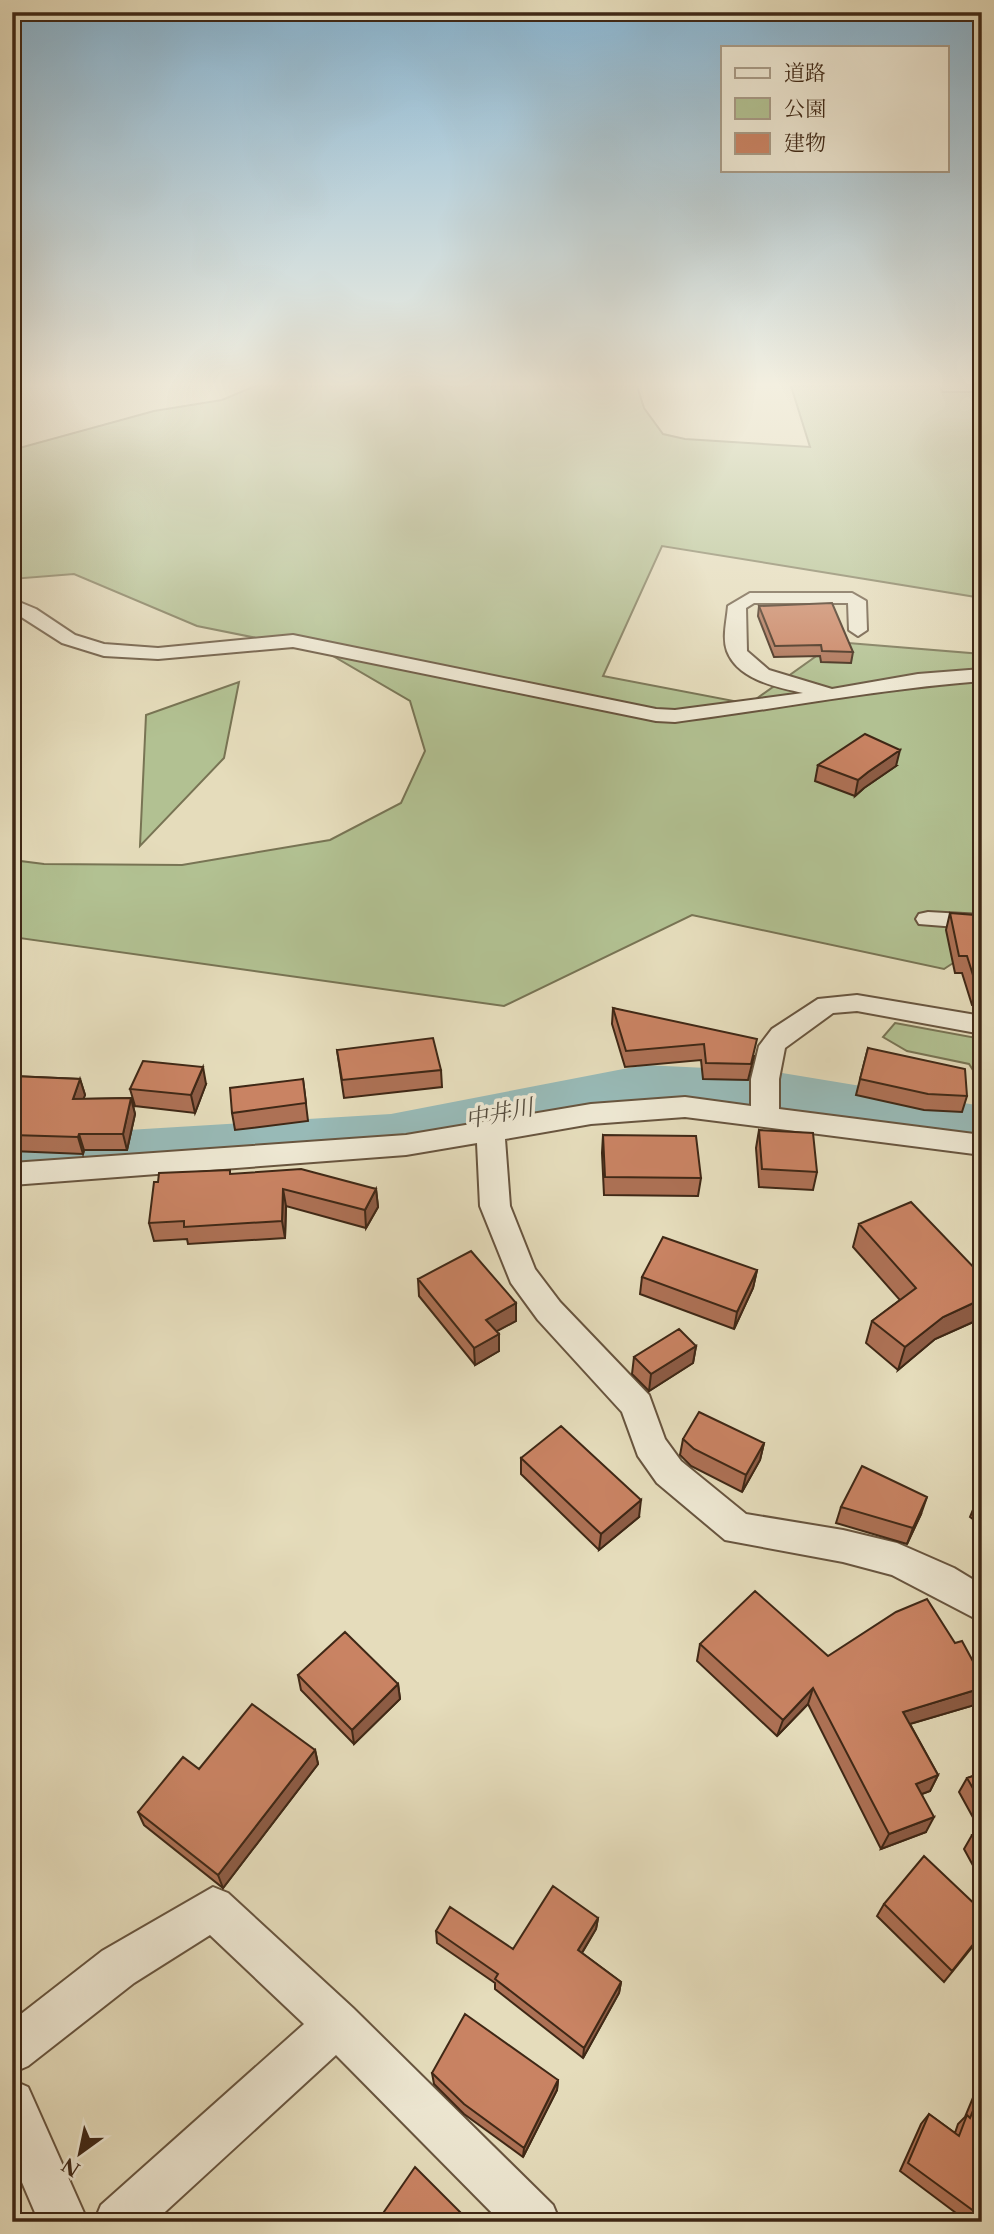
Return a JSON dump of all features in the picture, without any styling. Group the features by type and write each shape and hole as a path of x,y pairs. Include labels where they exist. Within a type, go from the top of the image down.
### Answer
{"street":[{"path":"829,694 771,677 744,663 736,650 737,606 750,598 852,598 857,601 858,630"},
{"path":"12,604 30,610 75,642 106,650 143,655 179,654 256,642 293,641 656,715 702,712 940,677 982,676"},
{"path":"928,919 982,922"},
{"path":"765,1112 765,1079 772,1046 781,1035 827,1005 856,1003 982,1025"},
{"path":"12,1174 406,1145 646,1108 685,1107 765,1112 982,1145"},
{"path":"490,1131 495,1206 522,1274 550,1311 637,1405 650,1446 669,1472 738,1529 843,1546 897,1560 941,1580 982,1605"},
{"path":"12,2050 118,1967 213,1908 337,2024 537,2222"},
{"path":"118,2222 337,2024"},
{"path":"12,2103 64,2222"}],"green space":[{"path":"12,490 982,490 982,598 662,546 603,676 749,704 836,642 982,654 982,944 944,969 692,915 504,1006 12,937 12,860 44,864 182,865 330,840 401,803 425,751 410,701 326,652 197,626 74,574 12,579"},
{"path":"239,682 224,758 140,846 146,715"},
{"path":"895,1023 982,1039 982,1084 969,1064 907,1051 883,1037"}],"building":[{"path":"832,603 853,652 822,651 821,645 775,646 759,606"},
{"path":"865,734 900,750 858,780 818,765"},
{"path":"950,913 975,915 977,925 982,925 982,988 977,988 967,956 959,956"},
{"path":"613,1008 757,1039 751,1064 706,1063 704,1044 626,1051"},
{"path":"433,1038 441,1070 342,1080 337,1050"},
{"path":"868,1048 965,1069 967,1096 928,1094 860,1079"},
{"path":"143,1061 203,1067 191,1095 130,1089"},
{"path":"12,1076 80,1079 73,1099 131,1098 123,1134 79,1134 78,1137 12,1135"},
{"path":"303,1079 306,1103 232,1113 230,1088"},
{"path":"759,1130 813,1133 817,1172 762,1169"},
{"path":"603,1135 696,1136 701,1178 605,1177"},
{"path":"301,1169 376,1189 365,1210 283,1189 282,1221 184,1227 184,1221 149,1223 154,1182 158,1182 159,1173 230,1170 230,1174"},
{"path":"911,1202 982,1276 982,1299 943,1317 905,1347 872,1321 916,1288 859,1224"},
{"path":"663,1237 757,1270 737,1312 642,1277"},
{"path":"471,1251 516,1303 486,1320 499,1334 474,1348 418,1279"},
{"path":"679,1329 696,1346 651,1374 634,1357"},
{"path":"699,1412 764,1443 746,1475 694,1449 683,1439"},
{"path":"561,1426 641,1500 601,1534 521,1458"},
{"path":"862,1466 927,1497 913,1528 841,1507"},
{"path":"755,1591 828,1656 896,1612 927,1599 955,1643 962,1641 982,1678 982,1688 903,1712 938,1775 916,1784 934,1817 889,1834 813,1688 783,1720 700,1644"},
{"path":"345,1632 398,1684 352,1730 298,1675"},
{"path":"252,1704 315,1750 218,1875 138,1812 183,1757 199,1769"},
{"path":"982,1773 982,1804 967,1778"},
{"path":"982,1832 982,1853 972,1835"},
{"path":"924,1856 982,1911 982,1933 952,1971 884,1904"},
{"path":"553,1886 598,1918 578,1950 621,1982 584,2048 495,1979 498,1974 436,1931 450,1907 513,1949"},
{"path":"465,2014 558,2080 524,2148 464,2104 432,2073"},
{"path":"982,2089 982,2217 908,2163 929,2114 959,2136"},
{"path":"415,2167 470,2222 377,2222"}],"waterway":[{"name":"中井川","path":"12,1158 391,1134 644,1084 728,1086 813,1096 982,1126"}]}
